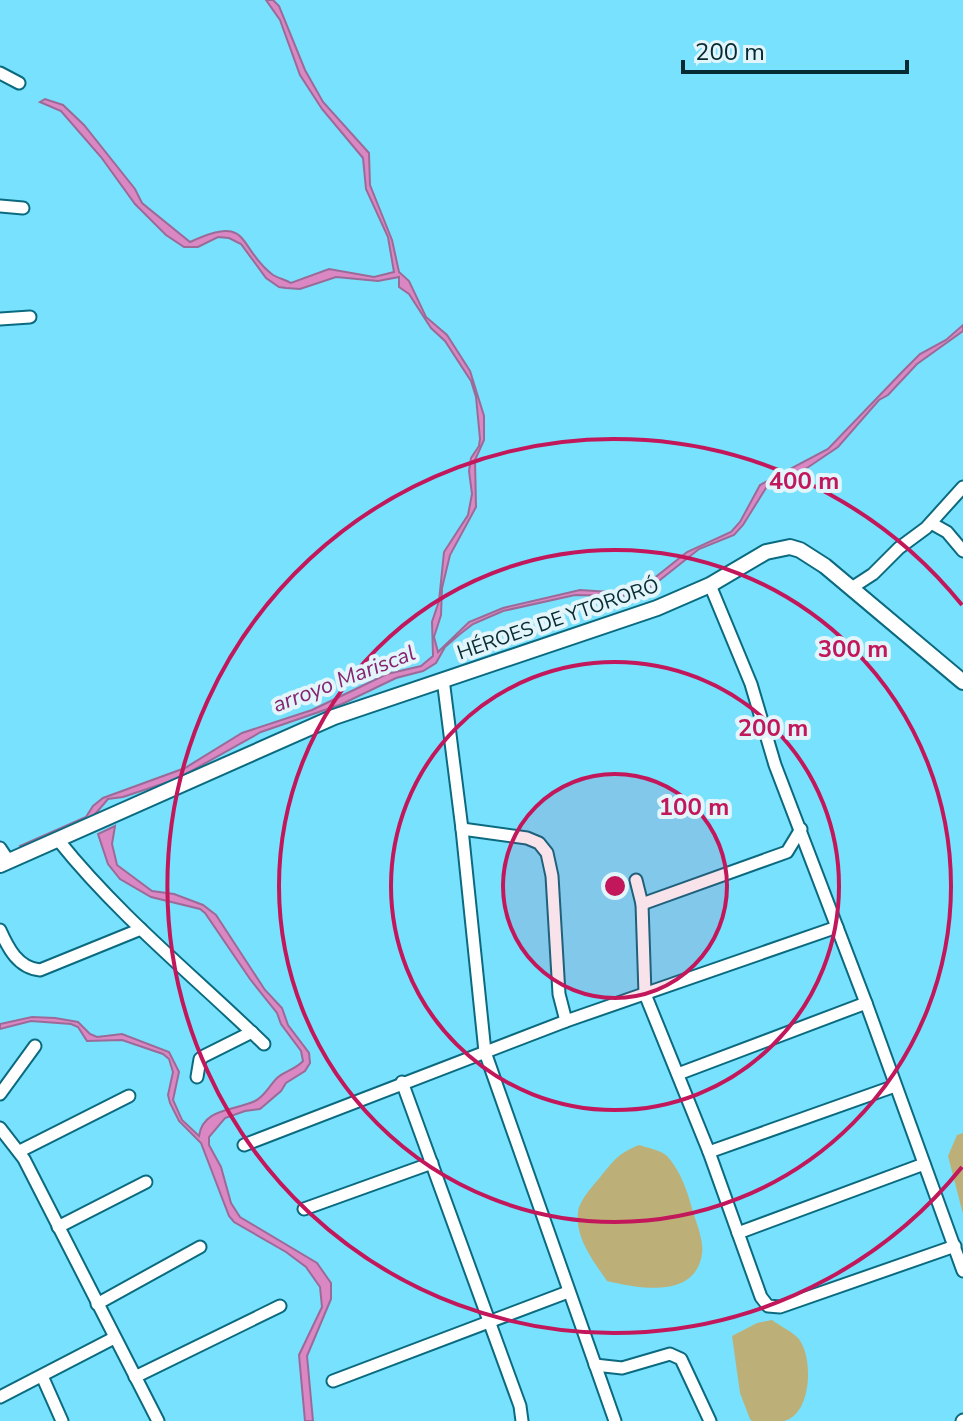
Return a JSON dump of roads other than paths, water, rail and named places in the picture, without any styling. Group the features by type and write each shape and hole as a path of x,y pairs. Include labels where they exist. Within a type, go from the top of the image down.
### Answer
{"main road":[{"name":"HÉROES DE YTORORÓ","path":"3,858 59,841 245,754 334,717 657,608 710,585 766,552 790,547 800,550 853,587 963,682"}],"street":[{"path":"0,73 19,83"},
{"path":"0,206 23,208"},
{"path":"0,319 30,317"},
{"path":"853,587 873,574 931,523 963,487"},
{"path":"931,523 947,532 963,551"},
{"path":"710,585 751,684 775,765 866,1003 963,1271"},
{"path":"443,679 485,1052 615,1421"},
{"path":"462,829 527,838 539,843 547,853 552,876 559,994 566,1021"},
{"path":"642,904 787,852 801,829"},
{"path":"59,841 89,877 141,929 264,1044"},
{"path":"636,880 642,904 645,994 709,1152 761,1297 768,1306 780,1307 955,1246"},
{"path":"244,1145 566,1021 837,927"},
{"path":"0,930 16,958 32,969 40,970 141,929"},
{"path":"678,1074 866,1003"},
{"path":"197,1077 200,1059 252,1032"},
{"path":"0,1094 35,1046"},
{"path":"402,1082 521,1410 522,1421"},
{"path":"709,1152 895,1086"},
{"path":"20,1151 129,1096"},
{"path":"0,1128 20,1151 158,1421"},
{"path":"304,1209 432,1163"},
{"path":"738,1233 924,1164"},
{"path":"58,1227 146,1182"},
{"path":"97,1304 200,1247"},
{"path":"333,1381 568,1292"},
{"path":"135,1377 280,1306"},
{"path":"0,1397 114,1338"},
{"path":"595,1365 622,1368 670,1354 677,1355 710,1421"},
{"path":"42,1376 62,1421"}],"water label":[{"name":"arroyo Mariscal","path":"344,679"}]}
